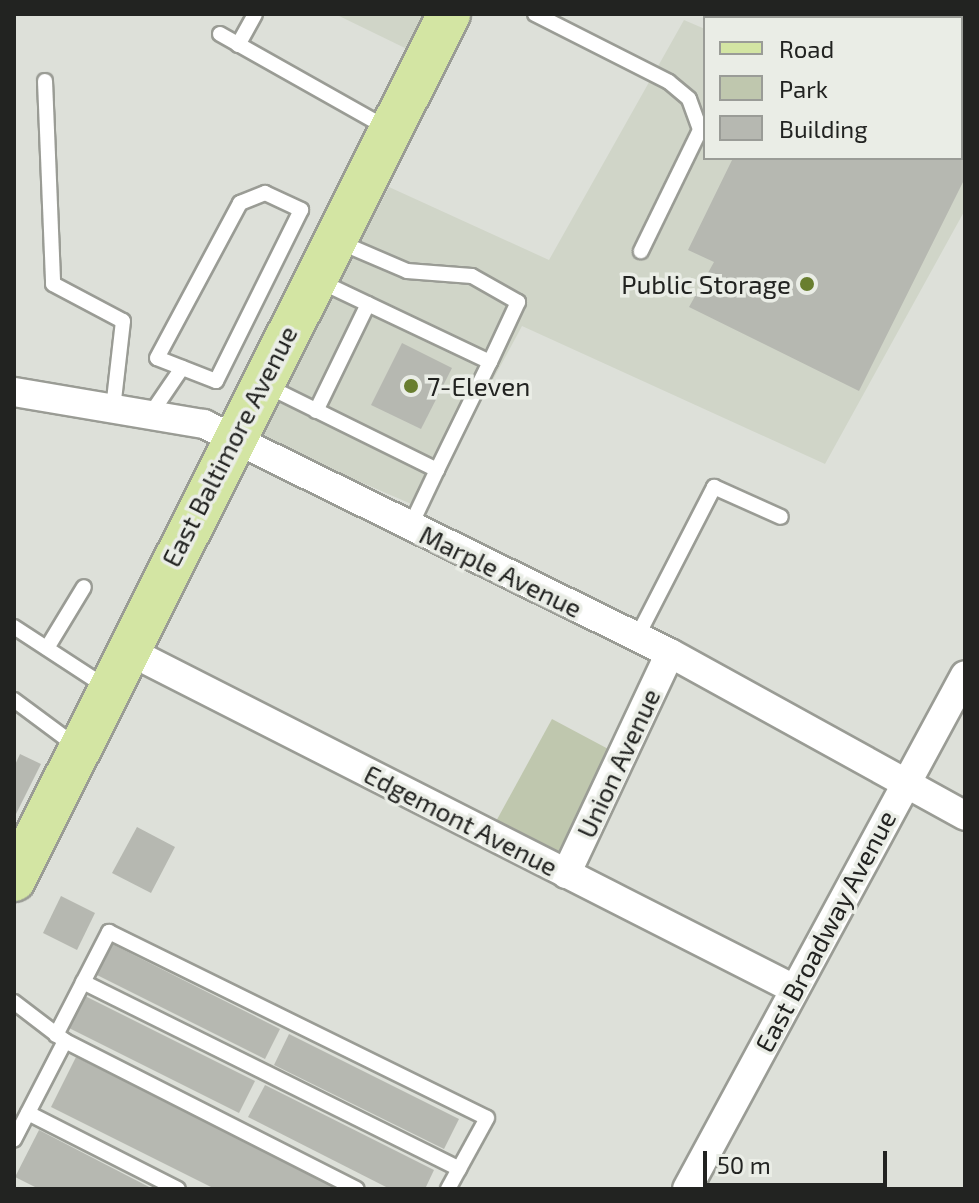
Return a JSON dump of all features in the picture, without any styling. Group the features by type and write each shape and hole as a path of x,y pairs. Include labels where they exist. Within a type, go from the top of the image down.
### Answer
{"main road":[{"name":"East Baltimore Avenue","path":"14,880 444,16"}],"street":[{"name":"Marple Avenue","path":"14,392 204,424 670,653 965,816"},
{"name":"Edgemont Avenue","path":"129,651 794,989"},
{"name":"Union Avenue","path":"566,874 670,653"},
{"name":"East Broadway Avenue","path":"687,1189 965,675"}],"lane":[{"path":"238,45 255,14"},
{"path":"535,14 669,82 689,99 700,130 641,251"},
{"path":"220,34 390,129"},
{"path":"45,81 53,284 123,321 113,409"},
{"path":"265,193 301,210 216,381 182,368 157,358 240,203 265,193"},
{"path":"335,240 407,271 472,276 518,302 410,527"},
{"path":"314,278 490,362"},
{"path":"316,411 368,304"},
{"path":"150,415 182,368"},
{"path":"261,383 437,470"},
{"path":"637,637 714,487 781,517"},
{"path":"47,648 84,587"},
{"path":"14,627 110,689"},
{"path":"14,700 80,749"},
{"path":"14,1140 83,982 109,932 487,1118 448,1189"},
{"path":"83,982 459,1169"},
{"path":"14,1002 60,1038 357,1189"},
{"path":"28,1113 178,1189"}],"shaded area":[{"path":"335,14 426,14 407,49"},
{"path":"684,20 703,28 703,160 963,160 965,151 965,210 825,464 522,326 423,509 258,438 389,187 549,260"}],"green space":[{"path":"552,719 612,751 558,852 548,854 494,825"}],"building":[{"name":"Public Storage","path":"965,158 965,178 859,391 689,307 714,262 688,250 732,160"},
{"name":"7-Eleven","path":"402,343 452,368 421,429 371,405"},
{"path":"20,754 41,764 14,818 14,767"},
{"path":"137,827 175,847 151,893 112,873"},
{"path":"61,896 95,913 77,950 43,933"},
{"path":"110,943 280,1029 265,1059 95,974"},
{"path":"83,995 255,1081 239,1113 67,1027"},
{"path":"289,1034 459,1119 444,1149 274,1065"},
{"path":"76,1057 338,1189 215,1189 51,1107"},
{"path":"265,1085 434,1170 425,1189 390,1189 248,1117"},
{"path":"39,1130 153,1189 39,1189 15,1177"}],"place":[{"name":"Public Storage","path":"807,284"},
{"name":"7-Eleven","path":"411,386"}]}
